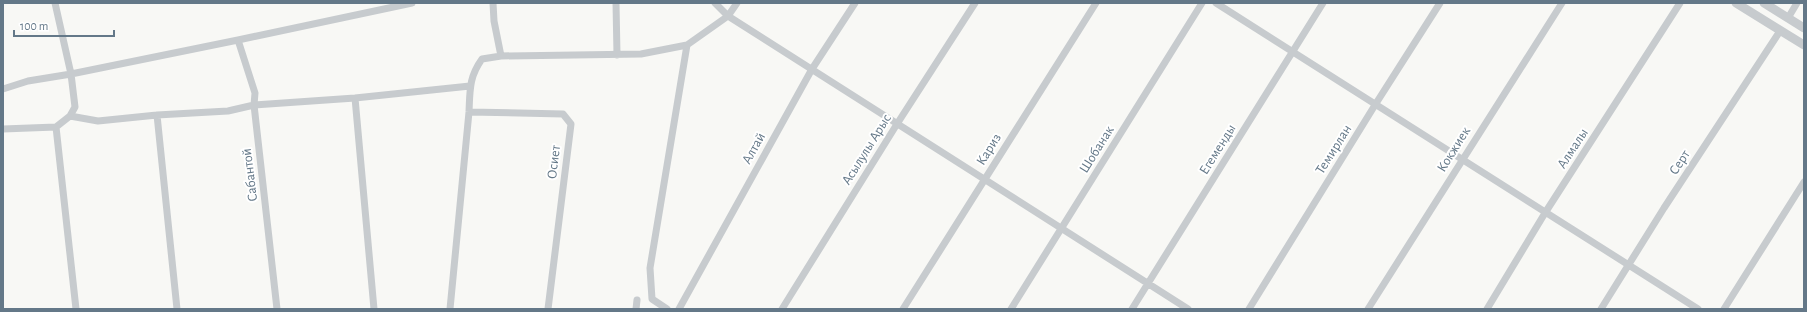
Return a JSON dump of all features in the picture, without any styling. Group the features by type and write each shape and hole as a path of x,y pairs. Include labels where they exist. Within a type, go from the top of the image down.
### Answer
{"street":[{"path":"3,129 56,127 70,116 75,107 71,74 55,3"},
{"path":"3,89 28,81 71,74 412,3"},
{"path":"493,3 494,21 501,56"},
{"path":"616,3 617,55"},
{"path":"715,3 728,16 1188,309"},
{"path":"450,309 469,112 470,86 474,70 482,59 501,56 641,54 687,45 728,16 737,3"},
{"name":"Алтай","path":"679,309 812,69 855,3"},
{"name":"Асылулы Арыс","path":"782,309 897,124 975,3"},
{"name":"Кариз","path":"903,309 1096,3"},
{"name":"Шобанак","path":"1011,309 1202,3"},
{"path":"1216,3 1461,160 1698,309"},
{"name":"Егеменды","path":"1132,309 1294,52 1323,3"},
{"name":"Темирлан","path":"1249,309 1440,3"},
{"name":"Кокжиек","path":"1368,309 1461,160 1562,3"},
{"name":"Алмалы","path":"1486,309 1545,213 1680,3"},
{"path":"1736,3 1804,45"},
{"path":"1764,3 1804,28"},
{"path":"1788,18 1797,3"},
{"name":"Серт","path":"1601,309 1664,208 1780,31"},
{"name":"Сабантой","path":"238,40 255,94 254,105 277,309"},
{"path":"667,309 652,299 650,268 687,45"},
{"path":"70,116 98,122 157,115 228,111 254,105 355,98 470,86"},
{"path":"355,98 374,309"},
{"name":"Осиет","path":"469,112 563,114 571,124 548,309"},
{"path":"157,115 177,309"},
{"path":"56,127 76,309"},
{"path":"1724,309 1804,182"},
{"path":"636,309 637,300"}]}
